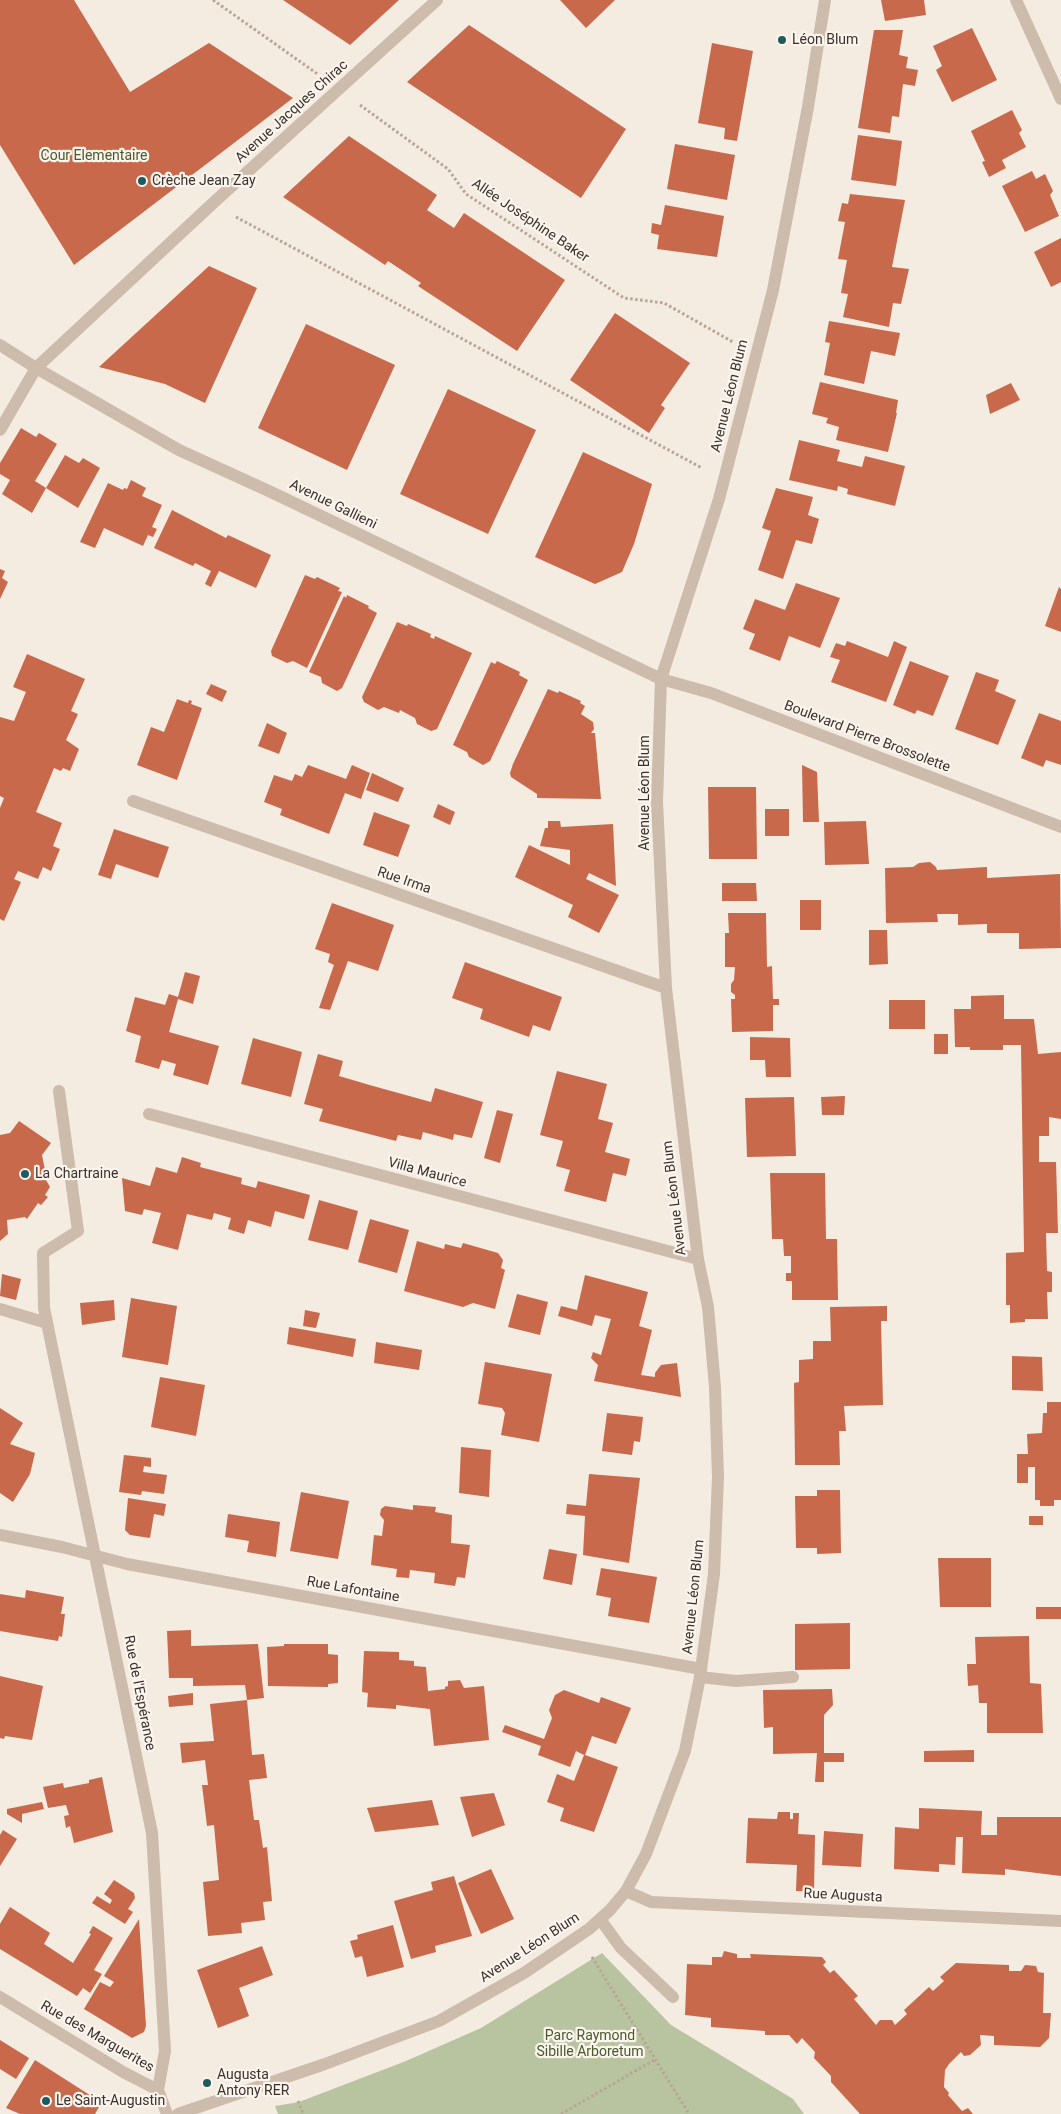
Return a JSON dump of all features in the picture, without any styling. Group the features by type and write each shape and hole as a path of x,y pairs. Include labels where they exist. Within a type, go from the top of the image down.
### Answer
{"street":[{"name":"Avenue Jacques Chirac","path":"0,430 36,368 212,204 340,90 437,0"},
{"name":"Avenue Léon Blum","path":"178,2114 325,2064 439,2020 524,1973 589,1929 600,1920 626,1890 646,1854 685,1751 701,1673 714,1574 718,1477 715,1387 708,1307 698,1259 666,988 657,802 661,679 724,480 756,355 784,232 825,0"},
{"path":"1016,0 1061,99"},
{"name":"Avenue Gallieni","path":"0,345 36,368 179,450 271,492 661,679"},
{"name":"Boulevard Pierre Brossolette","path":"661,679 711,693 1061,827"},
{"name":"Rue Irma","path":"133,801 666,988"},
{"name":"Rue de l'Espérance","path":"59,1091 78,1231 43,1254 44,1308 152,1833 164,2051 158,2090"},
{"name":"Villa Maurice","path":"149,1114 698,1259"},
{"path":"0,1309 47,1322"},
{"name":"Rue Lafontaine","path":"0,1535 62,1546 137,1566 736,1681 793,1677"},
{"name":"Rue Augusta","path":"626,1890 651,1902 1061,1921"},
{"path":"600,1920 621,1948 673,1997"},
{"name":"Rue des Marguerites","path":"0,1997 123,2072 158,2090 167,2114"}],"path":[{"name":"Allée Joséphine Baker","path":"213,0 448,169 466,194 624,298 664,302 756,355"},
{"path":"212,204 724,480"},
{"path":"589,1929 593,1958 689,2114"},
{"path":"561,2114 656,2059"}],"green space":[{"name":"Parc Raymond Sibille Arboretum","path":"602,1953 671,2025 793,2099 804,2114 278,2114 275,2106 299,2102 406,2061 481,2028"}],"building":[{"name":"Cour Elementaire","path":"0,0 74,0 130,92 209,43 293,98 74,265 0,145"},
{"path":"283,0 399,0 350,45"},
{"path":"560,0 615,0 586,28"},
{"path":"881,0 924,0 926,15 885,21"},
{"path":"469,25 626,129 581,198 407,82"},
{"path":"972,28 997,80 952,102 936,70 942,66 933,46"},
{"path":"874,30 903,30 899,55 908,57 906,68 918,70 915,86 903,84 899,117 892,116 890,133 858,128"},
{"path":"712,43 753,51 737,141 724,139 725,128 698,123"},
{"path":"1012,110 1022,130 1019,133 1026,147 1002,160 1006,168 989,177 982,162 985,161 971,131"},
{"path":"858,135 902,141 896,186 851,180"},
{"path":"349,136 437,195 427,210 454,228 464,213 565,280 517,351 418,286 421,283 388,261 385,265 283,197"},
{"path":"675,144 735,155 727,200 667,189"},
{"path":"1032,171 1036,179 1045,174 1053,191 1050,195 1059,216 1025,232 1002,186"},
{"path":"850,194 905,200 892,267 909,269 901,304 893,303 889,327 843,317 848,294 841,293 847,260 838,259 845,222 838,221 842,203 848,204"},
{"path":"665,205 724,216 717,257 657,249 659,235 651,233 652,223 661,225"},
{"path":"1061,238 1061,282 1051,287 1034,252"},
{"path":"209,266 257,288 205,403 165,384 99,367"},
{"path":"615,313 690,363 661,405 665,408 649,433 570,380"},
{"path":"829,321 900,333 895,356 871,351 864,384 824,375 830,343 825,342"},
{"path":"306,324 395,365 347,470 258,428"},
{"path":"820,382 898,400 888,452 836,440 839,427 826,423 828,418 812,414"},
{"path":"1011,383 1020,400 990,414 986,395"},
{"path":"448,389 536,430 488,534 400,494"},
{"path":"21,428 36,437 39,433 57,444 35,481 46,488 32,513 2,494 10,480 0,474 0,463"},
{"path":"799,440 840,450 837,461 862,467 865,456 905,466 895,506 847,494 848,489 838,486 837,491 789,480"},
{"path":"583,452 652,484 634,544 622,572 595,584 535,557"},
{"path":"65,455 79,463 83,458 100,468 78,508 46,488"},
{"path":"131,480 146,488 142,496 162,505 152,527 157,529 153,537 148,535 143,546 104,528 95,548 80,542 108,483 123,490 124,488 127,489"},
{"path":"776,488 813,497 808,515 819,519 812,544 796,540 783,579 758,570 771,531 762,528"},
{"path":"172,510 226,538 228,535 271,555 256,588 219,571 211,587 205,584 211,571 195,563 193,566 154,548"},
{"path":"0,569 5,571 2,578 8,582 0,599"},
{"path":"305,575 315,579 317,577 340,588 338,591 342,592 307,668 293,661 287,663 272,656 271,651"},
{"path":"796,583 840,598 820,648 789,636 780,661 749,649 755,634 743,629 755,599 785,610"},
{"path":"1059,587 1061,589 1061,632 1045,626"},
{"path":"347,595 369,606 368,608 377,613 342,688 337,691 322,683 321,677 309,672 344,596 346,598"},
{"path":"397,622 407,626 408,624 431,634 430,637 434,639 435,636 472,653 437,729 431,731 417,724 415,718 400,710 399,713 384,707 378,710 364,702 362,697"},
{"path":"847,641 888,657 894,641 907,647 886,702 831,682 840,660 830,657 836,643 845,646"},
{"path":"27,654 85,679 71,711 78,714 66,740 79,749 70,771 63,768 61,771 54,768 36,812 62,823 53,846 60,849 51,871 43,867 38,879 18,871 14,879 21,882 4,921 0,919 0,808 4,798 0,796 0,717 14,721 26,692 13,687"},
{"path":"497,661 520,672 519,675 528,680 490,761 483,765 469,757 467,752 453,745 491,662 495,664"},
{"path":"910,661 949,676 933,716 917,710 915,714 893,705"},
{"path":"976,672 999,680 995,691 1016,700 998,745 955,729"},
{"path":"211,684 227,691 222,702 206,694"},
{"path":"548,689 558,693 559,691 581,701 580,703 585,706 581,714 593,722 594,729 591,733 595,733 601,799 537,798 537,794 511,777 510,773 513,764"},
{"path":"177,699 188,703 189,700 192,701 191,704 202,708 177,780 137,765 151,727 164,732"},
{"path":"1039,713 1061,721 1061,765 1046,760 1043,767 1021,758"},
{"path":"267,723 287,733 279,754 258,746"},
{"path":"308,765 346,779 352,765 370,773 361,799 345,793 329,834 280,815 282,809 264,802 274,775 292,781 295,774 302,777"},
{"path":"802,765 817,772 819,822 803,822"},
{"path":"372,773 404,788 398,802 366,790"},
{"path":"708,787 756,787 757,859 709,859"},
{"path":"438,804 455,812 450,825 433,817"},
{"path":"765,809 789,809 789,836 765,836"},
{"path":"374,812 410,825 398,857 363,845"},
{"path":"548,821 560,821 561,827 613,824 616,886 589,873 586,879 619,895 599,933 568,917 573,905 515,877 529,845 570,865 570,850 540,846 545,828 548,828"},
{"path":"866,821 869,864 825,865 824,822"},
{"path":"114,829 169,847 158,878 116,864 111,879 98,875"},
{"path":"930,862 937,870 987,867 987,878 1060,874 1061,948 1019,949 1019,933 987,933 987,924 958,925 958,914 937,914 938,922 886,923 885,868 913,867 919,863"},
{"path":"722,883 756,883 757,901 722,901"},
{"path":"800,900 821,900 821,930 800,930"},
{"path":"332,903 394,925 378,971 348,961 330,1010 319,1008 334,965 328,962 330,954 315,949"},
{"path":"728,913 766,913 767,967 772,966 773,999 779,999 779,1005 773,1005 773,1031 732,1032 731,999 735,999 735,995 731,992 731,984 734,980 735,967 725,967 725,933 729,933"},
{"path":"869,930 887,930 888,964 869,965"},
{"path":"465,962 562,997 550,1031 533,1025 529,1037 480,1019 483,1009 452,998"},
{"path":"185,972 200,976 193,1004 178,999 169,1032 219,1046 208,1085 173,1075 176,1064 162,1060 159,1069 135,1062 141,1036 126,1031 135,997 165,1005 169,994 178,997"},
{"path":"1004,995 1004,1019 1034,1019 1038,1054 1061,1052 1061,1119 1049,1117 1049,1136 1039,1136 1039,1162 1056,1162 1058,1233 1046,1233 1047,1271 1052,1272 1052,1292 1047,1292 1048,1319 1025,1319 1025,1322 1010,1323 1010,1305 1006,1305 1006,1253 1024,1252 1021,1045 1003,1045 1003,1050 970,1050 970,1047 955,1047 954,1009 971,1009 971,996"},
{"path":"889,1000 925,1000 925,1029 889,1029"},
{"path":"934,1034 948,1034 948,1054 934,1054"},
{"path":"750,1037 790,1038 791,1077 766,1077 765,1060 750,1060"},
{"path":"253,1038 302,1052 291,1097 241,1084"},
{"path":"318,1054 343,1061 339,1076 373,1086 431,1102 435,1088 483,1102 472,1138 454,1134 453,1140 423,1132 421,1140 398,1135 396,1141 319,1121 323,1109 304,1104"},
{"path":"557,1071 607,1084 598,1119 613,1123 605,1152 630,1159 626,1176 613,1173 606,1202 564,1191 570,1170 556,1166 563,1141 540,1135"},
{"path":"845,1096 844,1115 822,1115 821,1097"},
{"path":"794,1097 796,1156 747,1157 745,1098"},
{"path":"497,1110 513,1114 500,1163 484,1158"},
{"name":"La Chartraine","path":"19,1121 51,1143 42,1155 45,1170 48,1169 50,1179 46,1180 50,1187 45,1195 48,1197 41,1205 38,1203 27,1219 25,1217 7,1220 8,1234 0,1241 0,1135 10,1133"},
{"path":"182,1157 201,1163 200,1167 242,1178 241,1184 256,1188 258,1181 310,1195 304,1219 275,1211 271,1227 248,1220 244,1234 228,1229 231,1218 214,1213 212,1220 187,1214 178,1250 152,1243 161,1213 144,1209 142,1215 125,1211 122,1178 150,1186 156,1167 177,1173"},
{"path":"770,1173 825,1173 826,1239 837,1239 838,1300 792,1300 792,1281 786,1281 786,1273 791,1273 791,1256 784,1256 783,1239 772,1239"},
{"path":"319,1200 358,1211 348,1250 308,1240"},
{"path":"370,1219 409,1230 397,1273 358,1262"},
{"path":"417,1241 444,1249 445,1244 461,1248 463,1243 498,1253 503,1260 501,1268 505,1270 495,1309 473,1303 463,1307 404,1291"},
{"path":"2,1274 21,1279 16,1300 0,1296"},
{"path":"585,1275 648,1292 639,1326 652,1330 641,1375 655,1377 655,1373 661,1365 677,1363 681,1397 594,1381 598,1365 591,1358 593,1352 601,1355 611,1319 595,1315 592,1326 558,1316 561,1306 577,1310"},
{"path":"517,1294 548,1302 540,1335 508,1327"},
{"path":"131,1298 177,1306 168,1365 122,1357"},
{"path":"114,1300 115,1320 82,1325 80,1303"},
{"path":"887,1306 887,1321 881,1321 883,1405 844,1406 846,1431 839,1431 840,1465 795,1465 794,1383 799,1382 799,1360 813,1359 813,1341 831,1341 830,1307"},
{"path":"305,1310 320,1313 316,1328 303,1326"},
{"path":"289,1327 356,1339 353,1357 287,1344"},
{"path":"376,1342 422,1350 419,1370 374,1363"},
{"path":"1012,1356 1042,1357 1043,1391 1012,1390"},
{"path":"485,1362 552,1374 539,1442 501,1435 505,1413 502,1408 478,1404"},
{"path":"160,1377 205,1385 196,1436 151,1427"},
{"path":"1047,1402 1061,1402 1061,1500 1054,1500 1054,1506 1040,1506 1040,1500 1035,1500 1035,1467 1028,1467 1028,1483 1017,1483 1017,1454 1028,1454 1027,1434 1042,1433 1043,1413 1047,1413"},
{"path":"0,1408 23,1423 10,1444 35,1453 30,1474 13,1502 0,1493"},
{"path":"607,1413 643,1417 640,1442 634,1441 632,1455 602,1451"},
{"path":"461,1447 491,1450 489,1497 459,1493"},
{"path":"124,1455 151,1458 151,1467 144,1466 143,1472 167,1475 164,1494 142,1491 141,1495 119,1492"},
{"path":"589,1474 640,1478 629,1563 583,1555 585,1516 566,1514 567,1504 586,1506"},
{"path":"817,1490 840,1490 841,1553 817,1554 817,1548 796,1548 795,1496 817,1496"},
{"path":"301,1492 349,1501 338,1559 290,1551"},
{"path":"128,1498 166,1504 164,1516 154,1514 150,1538 130,1535 125,1530"},
{"path":"413,1505 436,1507 435,1512 452,1515 451,1543 470,1545 465,1578 457,1577 455,1586 434,1583 435,1573 410,1570 409,1578 396,1577 397,1569 371,1565 374,1535 382,1536 384,1520 380,1515 381,1509 385,1506 413,1510"},
{"path":"228,1514 280,1522 276,1557 247,1552 249,1541 225,1537"},
{"path":"1029,1516 1043,1516 1043,1525 1029,1525"},
{"path":"549,1549 577,1554 572,1585 543,1579"},
{"path":"938,1558 991,1558 991,1607 940,1607"},
{"path":"601,1568 657,1577 649,1623 608,1616 611,1598 596,1595"},
{"path":"26,1590 64,1597 61,1614 65,1614 62,1637 59,1636 58,1641 0,1631 0,1594 25,1598"},
{"path":"1036,1607 1061,1607 1061,1619 1036,1619"},
{"path":"850,1623 850,1669 795,1670 795,1624"},
{"path":"191,1630 191,1646 258,1644 264,1698 247,1700 245,1685 193,1686 193,1678 169,1678 167,1631"},
{"path":"1029,1636 1030,1683 1041,1684 1043,1733 987,1733 987,1703 979,1703 978,1685 968,1686 967,1664 976,1664 975,1637"},
{"path":"284,1644 328,1644 328,1654 338,1655 338,1683 328,1684 328,1687 268,1686 267,1647 284,1646"},
{"path":"364,1651 399,1652 399,1660 414,1661 414,1666 426,1667 428,1691 445,1689 448,1686 448,1681 460,1680 464,1688 484,1686 489,1740 434,1746 430,1709 396,1705 396,1709 367,1707 368,1693 362,1692"},
{"path":"0,1676 43,1686 32,1740 5,1736 4,1739 0,1738"},
{"path":"832,1689 833,1705 824,1715 824,1753 844,1753 844,1762 824,1762 824,1782 815,1782 817,1753 773,1754 773,1727 764,1728 763,1690"},
{"path":"564,1690 599,1703 601,1697 631,1708 616,1744 592,1736 585,1755 618,1767 594,1832 560,1821 564,1808 547,1802 557,1774 574,1781 584,1755 576,1751 570,1767 538,1755 541,1746 502,1732 505,1725 544,1739 552,1718 549,1710 555,1695"},
{"path":"193,1693 193,1705 169,1707 168,1696"},
{"path":"247,1700 252,1755 264,1754 267,1778 249,1780 254,1820 259,1820 263,1848 267,1847 272,1901 263,1902 265,1920 241,1923 242,1933 208,1936 203,1882 219,1880 214,1825 207,1826 202,1785 208,1785 205,1760 182,1763 180,1743 214,1741 210,1704"},
{"path":"974,1750 974,1762 924,1762 924,1751"},
{"path":"102,1777 113,1832 74,1843 70,1826 66,1828 64,1816 69,1815 66,1805 48,1808 43,1787 63,1783 64,1788 89,1783 89,1780"},
{"path":"494,1793 505,1825 472,1837 460,1797"},
{"path":"432,1800 439,1825 375,1832 367,1808"},
{"path":"42,1802 44,1809 22,1814 22,1823 7,1814 7,1809"},
{"path":"919,1808 982,1811 981,1835 997,1835 997,1817 1061,1817 1061,1876 1005,1869 1005,1875 962,1873 963,1837 956,1837 955,1865 939,1864 939,1872 894,1869 895,1827 919,1829"},
{"path":"778,1812 790,1812 790,1819 793,1819 793,1813 799,1813 798,1834 815,1835 814,1892 796,1891 797,1865 746,1863 748,1818 777,1819"},
{"path":"3,1830 17,1839 0,1866 0,1835"},
{"path":"824,1831 863,1834 861,1867 822,1865"},
{"path":"491,1869 514,1919 481,1934 458,1883"},
{"path":"454,1876 472,1936 435,1946 436,1952 411,1959 394,1901 433,1890 431,1882"},
{"path":"114,1880 134,1893 135,1898 128,1909 133,1912 125,1924 92,1903 97,1896 110,1904 112,1900 104,1894"},
{"path":"10,1907 50,1933 44,1944 73,1963 91,1934 89,1933 93,1926 113,1938 94,1970 102,1974 90,1993 83,1988 77,1996 0,1949 0,1924"},
{"path":"139,1919 146,2026 144,2032 132,2038 84,2009 100,1982 110,1987 114,1982 104,1976"},
{"path":"393,1925 404,1967 367,1977 362,1956 355,1958 350,1941 358,1939 357,1935"},
{"path":"262,1946 273,1975 239,1988 249,2016 218,2028 197,1970"},
{"path":"724,1951 737,1954 737,1958 751,1958 750,1954 822,1957 826,1962 823,1965 830,1973 834,1970 858,1996 854,1999 876,2025 880,2020 892,2020 895,2025 907,2014 904,2010 929,1987 933,1991 944,1981 940,1977 956,1963 1009,1965 1009,1971 1021,1971 1025,1965 1036,1966 1038,1972 1044,1973 1043,2013 1051,2013 1049,2038 1040,2047 994,2045 994,2036 980,2035 981,2045 970,2055 964,2056 961,2052 949,2064 945,2070 944,2087 949,2093 948,2095 962,2111 968,2108 973,2114 860,2114 831,2082 831,2076 814,2058 815,2052 802,2038 797,2044 789,2035 765,2035 765,2031 711,2027 711,2018 685,2015 687,1964 712,1965 712,1957 722,1957"},
{"path":"0,2040 29,2058 16,2079 0,2069"},
{"path":"35,2060 96,2099 99,2107 95,2114 20,2114 6,2108"}],"place":[{"name":"Léon Blum","path":"782,40"},
{"name":"Crèche Jean Zay","path":"142,181"},
{"name":"La Chartraine","path":"25,1174"},
{"name":"Augusta Antony RER","path":"207,2083"},
{"name":"Le Saint-Augustin","path":"46,2101"}]}
